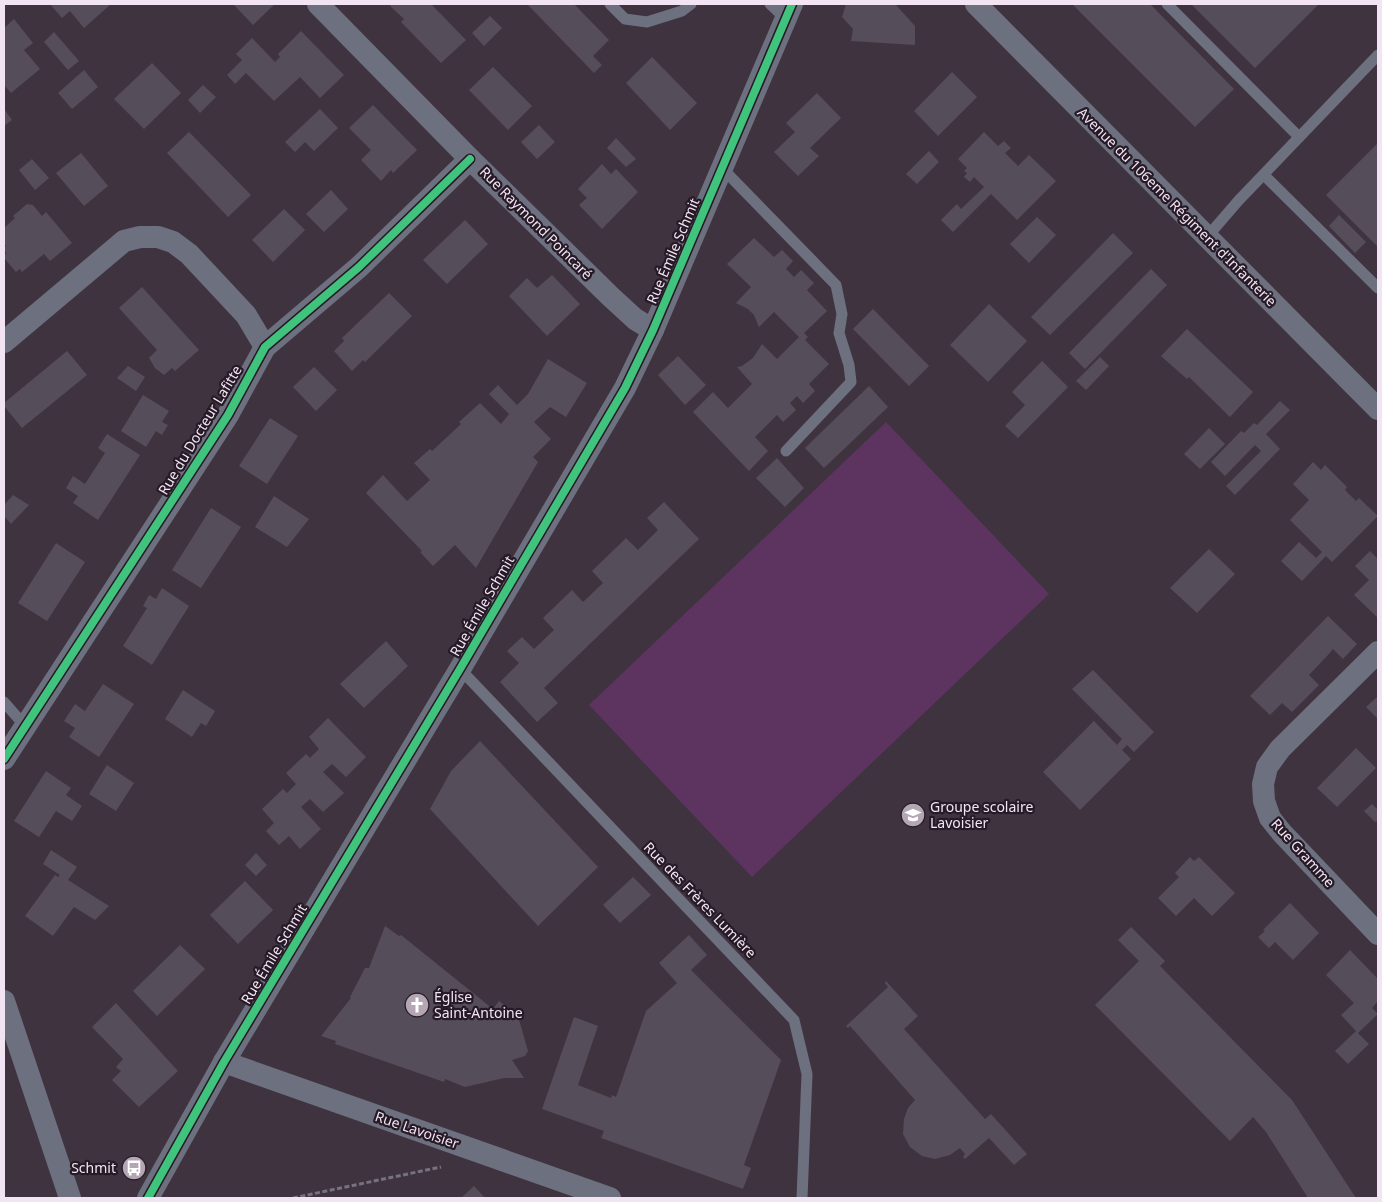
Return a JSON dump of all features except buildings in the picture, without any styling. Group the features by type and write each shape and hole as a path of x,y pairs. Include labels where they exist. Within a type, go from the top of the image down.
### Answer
{"street":[{"name":"Rue Raymond Poincaré","path":"318,4 470,159 611,297 635,319 653,330"},
{"name":"Avenue du 106eme Régiment d'Infanterie","path":"976,4 1378,409"},
{"name":"Rue Émile Schmit","path":"148,1198 224,1062 460,669 625,388 653,330 722,168 783,9"},
{"name":"Rue du Docteur Lafitte","path":"4,759 228,415 265,347 359,267 470,159"},
{"path":"4,342 124,241 140,237 158,237 173,242 189,254 246,315 265,347"},
{"name":"Rue Gramme","path":"1378,652 1280,749 1267,768 1263,784 1264,801 1270,818 1378,934"},
{"path":"4,1001 70,1198"},
{"name":"Rue Lavoisier","path":"224,1062 610,1198"}],"lane":[{"path":"610,4 625,19 647,22 682,11 691,4"},
{"path":"1167,4 1299,137"},
{"path":"1207,237 1378,54"},
{"path":"722,168 836,285 842,314 839,333 849,365 851,382 786,451"},
{"path":"1264,174 1378,288"},
{"name":"Rue des Frères Lumière","path":"460,669 794,1020 808,1074 802,1198"},
{"path":"4,702 25,726"}],"path":[{"path":"293,1198 444,1166"}],"shaded area":[{"path":"886,422 1049,594 752,877 589,705"}],"cycle path":[{"path":"148,1198 224,1062 460,669 625,388 653,330 792,4"},
{"path":"4,759 228,415 265,347 359,267 470,159"}],"place":[{"name":"Groupe scolaire Lavoisier","path":"913,815"},
{"name":"Église Saint-Antoine","path":"417,1005"},
{"name":"Schmit","path":"134,1168"}]}
